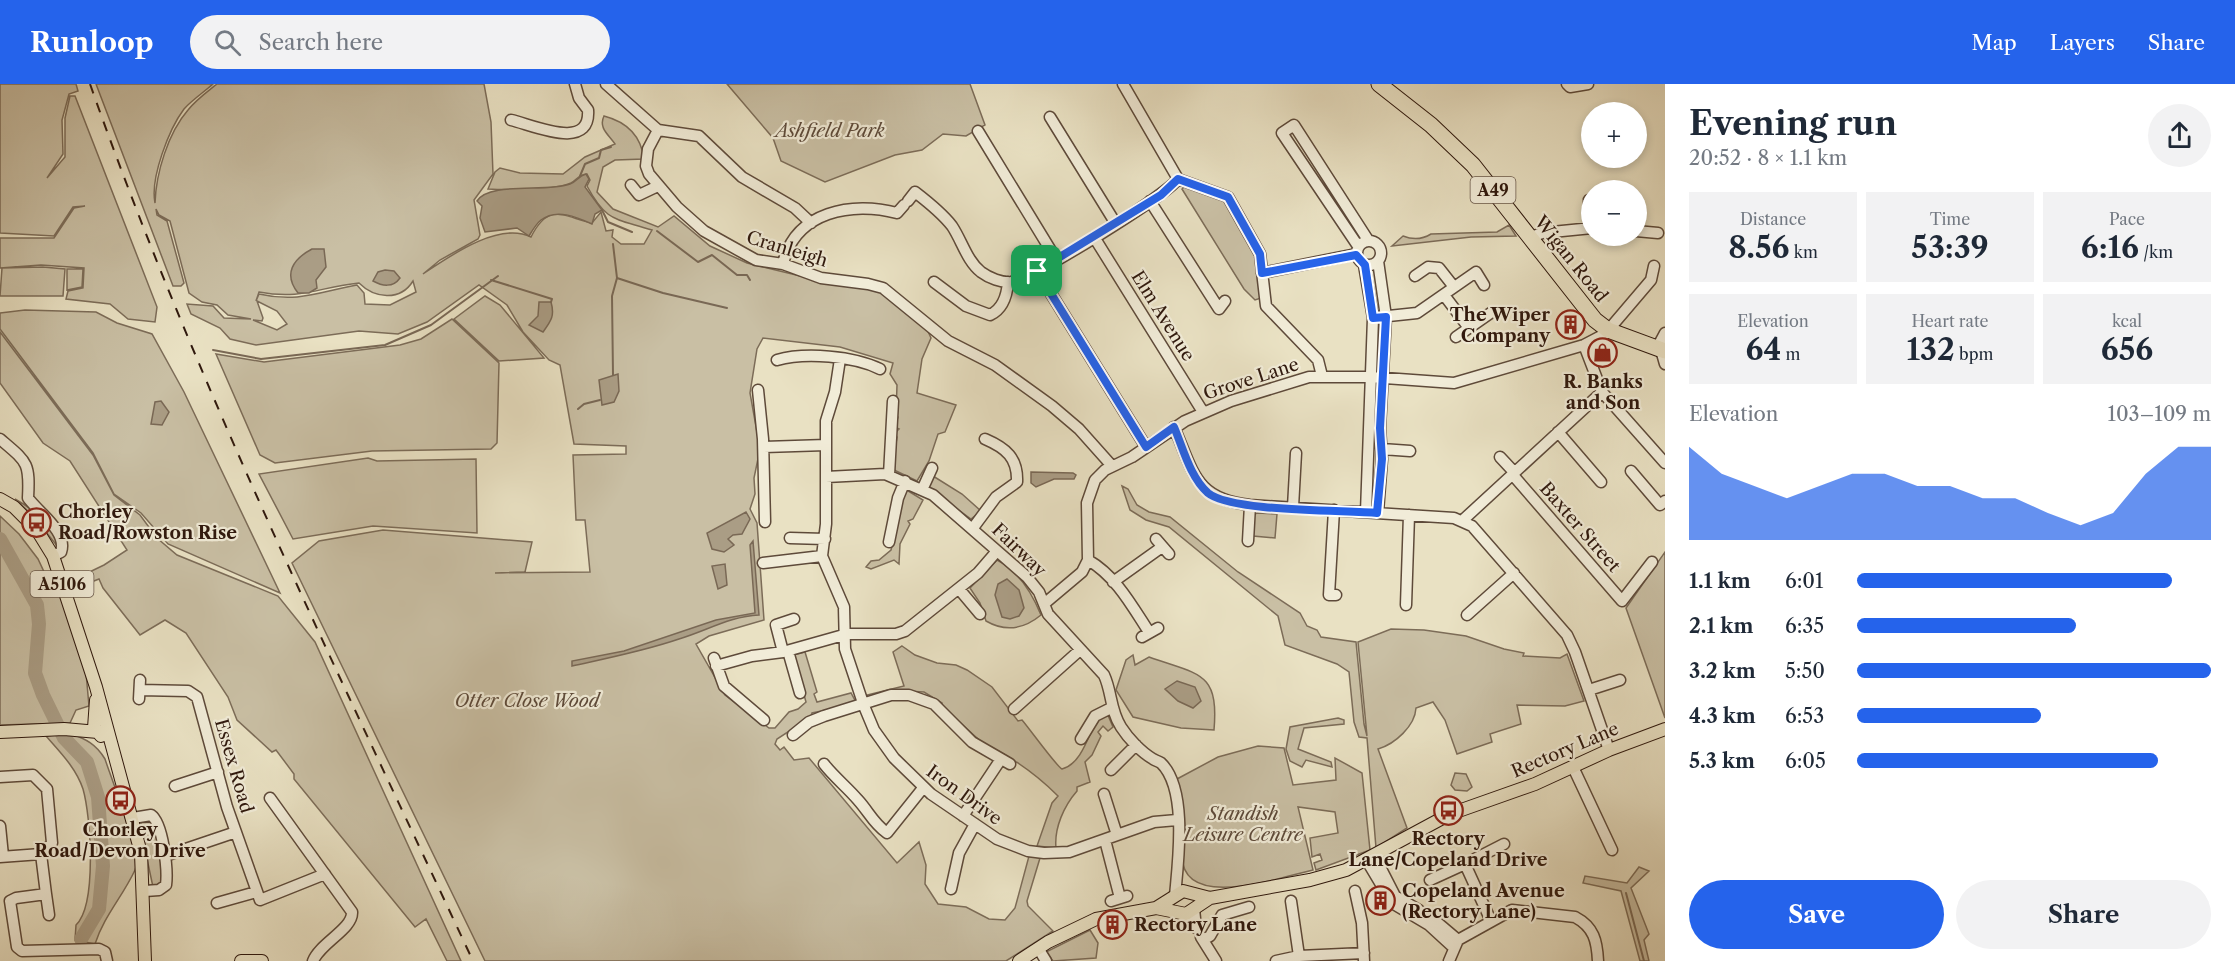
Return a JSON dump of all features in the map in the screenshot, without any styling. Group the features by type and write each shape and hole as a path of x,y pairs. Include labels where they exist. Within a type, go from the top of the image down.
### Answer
{"highway":[{"name":"Wigan Road","path":"1379,84 1463,154 1498,195 1590,314 1608,330"},
{"name":"A49","path":"1608,330 1662,353"}],"main road":[{"name":"A5106","path":"0,499 14,507 37,530 53,556 96,687 100,727 118,765 141,852 145,891 145,961"},
{"path":"0,732 100,727"},
{"name":"Rectory Lane","path":"1188,910 1210,898 1333,875 1371,859 1450,814 1665,729"},
{"path":"1156,908 1180,892 1191,893 1196,899 1188,910"},
{"name":"Rectory Lane","path":"1191,893 1210,898"},
{"path":"1174,897 1173,905 1188,910"},
{"path":"1019,961 1038,948 1096,919 1156,908 1188,910"},
{"path":"243,961 262,961"}],"street":[{"path":"519,119 564,134 581,131 586,125 588,110 579,98 575,84"},
{"path":"608,84 658,130"},
{"path":"1123,84 1178,179 1228,197 1260,254 1266,306 1318,360 1322,376"},
{"path":"1567,84 1570,87 1588,84"},
{"path":"1050,117 1116,224"},
{"path":"1361,247 1282,133 1294,126 1342,201 1361,247 1373,318 1371,377 1375,428 1382,449 1377,513"},
{"name":"Cranleigh","path":"810,222 795,208 742,177 699,136 690,132 668,133 658,130 648,149 646,161 649,174 686,216 712,237 756,260 783,264 821,278 883,288 948,341 995,365 1052,406 1079,429 1112,466"},
{"path":"978,131 1056,259"},
{"path":"1306,170 1318,163"},
{"path":"783,264 790,248 810,222 827,213 857,208 880,209 905,202 946,219 981,272 1008,282 1037,271 1116,224 1167,190 1178,179"},
{"path":"631,185 639,195 658,186"},
{"path":"1150,201 1219,309 1225,302"},
{"path":"1332,208 1342,201"},
{"path":"1529,238 1542,233 1581,229"},
{"path":"1647,232 1658,233"},
{"name":"Elm Avenue","path":"1094,237 1203,412"},
{"path":"1262,273 1375,242 1380,247 1381,255 1378,261 1386,317 1384,379 1367,470 1366,512"},
{"path":"1365,265 1378,261"},
{"name":"Grove Lane","path":"1088,560 1086,521 1088,498 1095,480 1112,466 1146,447 1174,427 1203,412 1292,380 1322,376 1454,383 1584,345 1603,337 1651,280 1654,266"},
{"path":"1416,276 1428,267 1439,268 1454,287"},
{"path":"1037,271 1146,447"},
{"path":"1373,318 1411,316 1476,272 1484,285"},
{"path":"934,282 966,306 990,315 1007,296 1008,282"},
{"path":"1444,295 1469,328"},
{"path":"1456,337 1492,312"},
{"path":"1662,353 1665,333"},
{"path":"1584,345 1602,392 1665,463"},
{"path":"777,360 809,355 870,364 880,369"},
{"path":"763,563 822,556 825,538 826,421 835,392 840,359"},
{"path":"758,390 764,447 765,522"},
{"path":"1463,520 1602,392"},
{"path":"890,475 893,401"},
{"path":"1174,427 1194,474 1208,492 1223,501 1250,505 1463,520 1479,534 1567,635 1609,750"},
{"path":"1558,432 1601,482"},
{"path":"0,439 25,461 29,473 28,498 61,536 64,545 62,552 53,556"},
{"path":"973,528 996,497 1017,482 1017,468 1012,456 985,439"},
{"path":"764,447 826,445"},
{"path":"1382,449 1410,451"},
{"path":"1293,507 1296,453"},
{"name":"Baxter Street","path":"1500,458 1622,601 1652,562"},
{"path":"922,490 932,468"},
{"path":"1367,470 1379,470"},
{"path":"1631,471 1660,505 1665,501"},
{"name":"Fairway","path":"826,477 890,475 933,495 973,528 1034,585 1048,614 1108,683 1111,708 1121,728 1136,746 1160,762 1176,790 1180,841 1174,897"},
{"path":"889,542 898,498 905,482"},
{"path":"1248,541 1250,505"},
{"path":"1334,510 1329,595 1336,595"},
{"path":"1406,605 1409,515"},
{"path":"790,538 825,538"},
{"path":"1113,582 1162,547"},
{"path":"764,720 724,686 715,662 786,652 847,634 896,634 905,631 978,573 997,551"},
{"name":"Iron Drive","path":"822,556 844,607 847,634 845,649 874,730 894,758 923,788 975,824 1012,845 1044,854 1069,852 1154,822 1177,820"},
{"path":"1044,604 1082,572 1088,560 1106,572 1126,596 1150,632"},
{"path":"1467,615 1514,573"},
{"path":"959,589 980,614"},
{"path":"794,619 776,625 800,693"},
{"path":"1014,708 1080,650"},
{"path":"1589,690 1620,680"},
{"name":"Essex Road","path":"140,690 188,691 195,694 236,832 258,896"},
{"path":"793,735 809,722 864,706 891,695 909,695 926,699 940,708 972,742 1005,761 963,816"},
{"path":"1081,739 1095,716 1111,708"},
{"path":"1111,770 1136,746"},
{"path":"824,764 839,783 857,798 873,824 887,833 923,788"},
{"path":"1573,767 1612,850"},
{"path":"175,786 218,772"},
{"path":"0,777 33,775 47,789 52,843 41,854 2,856 0,826"},
{"path":"1104,794 1117,835"},
{"path":"270,798 351,909 350,922 318,951 313,961"},
{"path":"133,818 154,816 165,856 165,885 159,890 145,891"},
{"path":"951,890 959,853 975,824"},
{"path":"165,856 236,832"},
{"path":"1106,840 1119,898"},
{"path":"1430,880 1504,844"},
{"path":"41,854 49,915"},
{"path":"1371,859 1388,898 1415,913 1455,944"},
{"path":"1465,864 1491,921"},
{"path":"217,903 258,896 325,874"},
{"path":"1177,875 1191,893"},
{"path":"1276,961 1299,956 1364,957 1362,923 1355,891"},
{"path":"46,894 10,901 17,947 22,951 45,956 99,949 105,952 107,961"},
{"path":"1292,901 1299,956"},
{"path":"1203,940 1210,936 1222,915 1249,907"},
{"path":"1188,910 1216,961"},
{"path":"1449,961 1455,944 1512,910 1575,917 1584,922 1593,931 1597,942 1598,961"},
{"path":"1038,948 1046,961"}],"green space":[{"path":"0,84 76,84 78,91 69,94 62,120 63,154 47,178 65,157 65,118 70,96 75,96 157,307 155,322 128,319 110,304 66,299 68,291 83,288 84,268 41,265 0,268 0,238 54,238 74,208 85,206 73,207 54,236 0,233"},
{"name":"Otter Close Wood","path":"96,84 213,84 184,109 172,129 155,181 155,203 164,154 175,130 191,106 217,84 484,84 491,122 493,174 474,200 480,235 478,239 440,260 423,274 461,250 490,237 518,233 531,237 544,219 558,214 592,223 601,212 606,231 613,230 612,237 621,244 644,244 652,230 620,221 600,207 587,186 590,180 587,174 571,183 555,187 488,189 495,172 500,168 520,173 563,174 585,157 615,144 603,128 604,116 620,122 632,131 640,143 644,159 615,160 603,167 597,192 613,209 658,227 674,216 710,246 747,263 821,281 871,287 884,292 926,327 931,338 922,359 917,393 956,405 945,432 938,434 929,461 917,481 892,469 897,437 895,433 899,429 895,427 898,417 896,414 897,385 890,374 893,363 840,347 763,338 757,349 750,393 760,449 754,478 755,494 750,509 757,523 764,620 709,636 696,644 725,695 769,728 775,728 789,712 798,709 806,702 793,655 805,652 817,692 814,694 817,702 851,693 857,704 812,713 811,717 777,739 775,744 780,750 784,747 794,760 809,758 897,863 919,842 926,865 925,884 938,904 966,907 989,919 1005,920 1015,908 1029,856 1040,858 1027,901 1028,906 1053,931 1006,961 485,961 292,563 319,541 383,530 532,542 525,572 495,573 590,572 585,520 576,520 573,455 626,454 626,446 574,444 560,365 549,360 523,332 507,305 479,285 427,322 398,334 359,331 256,345 230,339 220,328 191,314 187,304 213,306 224,318 251,319 228,315 217,305 202,302 189,293 170,221 159,215 156,209 157,215 167,221 184,283 181,286 173,286","holes":["413,281 416,292 390,305 365,304 364,293 357,285 297,297 259,294 256,301 259,292 299,294 359,283 372,292 387,296 408,288","257,301 277,311 287,324 277,330 253,320 262,321 263,318"]},
{"name":"Ashfield Park","path":"727,84 970,84 985,125 966,136 943,134 922,150 895,155 825,182 781,161 773,138"},
{"path":"1185,186 1228,200 1259,259 1261,298 1255,300 1244,289 1182,189"},
{"path":"1509,225 1516,236 1471,237 1392,246 1403,236 1418,238 1431,234 1497,232"},
{"path":"2,268 65,269 63,296 0,296"},
{"path":"67,269 83,269 82,287 67,290"},
{"path":"485,296 500,305 544,358 499,361 454,319"},
{"path":"25,310 96,312 117,323 152,334 184,392 280,593 168,544 141,513 114,494 93,453 0,329 0,313"},
{"path":"452,319 499,363 497,443 491,449 372,451 275,463 260,455 216,354 264,362 400,345 421,339"},
{"path":"0,332 93,455 114,495 140,515 157,538 177,555 278,596 315,642 461,961 447,961 426,919 415,927 294,779 294,774 276,750 272,752 237,720 228,697 186,633 165,620 140,635 103,588 99,579 76,588 79,577 127,550 70,461 43,443 0,383"},
{"path":"368,458 377,461 476,459 477,533 373,526 293,539 259,474"},
{"path":"933,476 962,494 981,511 971,519 928,488"},
{"path":"1122,486 1128,489 1137,505 1149,512 1170,517 1238,572 1300,613 1307,626 1317,630 1321,637 1356,642 1367,736 1358,642 1391,629 1424,630 1466,636 1524,653 1523,656 1560,658 1567,654 1584,701 1565,706 1517,705 1521,724 1490,734 1492,742 1457,754 1445,720 1433,702 1416,708 1408,728 1397,739 1378,749 1407,828 1376,848 1367,738 1359,737 1354,722 1349,672 1337,664 1285,645 1278,616 1169,527 1146,520 1130,510"},
{"path":"905,489 923,500 913,519 908,521 910,524 900,544 899,564 894,560 871,569 866,567 871,561 879,560 891,550"},
{"path":"15,499 36,513 48,525 58,547 33,516"},
{"path":"1257,513 1277,514 1275,538 1253,536 1254,515"},
{"path":"0,516 19,534 38,559 46,576 59,585 86,673 89,706 76,710 70,723 0,725"},
{"path":"1665,552 1665,718 1626,608"},
{"path":"997,560 1012,570 1029,591 1041,615 1035,620 1021,626 1007,628 986,621 980,603 970,588"},
{"path":"902,646 915,655 967,670 992,687 1018,721 1022,720 1062,769 1069,766 1080,755 1098,717 1107,713 1113,727 1108,731 1103,726 1098,732 1101,736 1092,755 1085,762 1090,782 1077,787 1077,791 1064,810 1058,825 1056,848 1037,846 1052,803 1058,796 1035,775 1000,752 991,747 989,749 942,706 942,703 924,692 905,691 868,701 867,695 904,686 893,652"},
{"path":"1133,655 1135,665 1149,657 1193,672 1202,678 1209,686 1213,696 1214,730 1181,728 1133,717 1116,690 1126,660"},
{"path":"1338,718 1344,720 1344,724 1304,728 1298,749 1331,762 1332,767 1306,760 1302,767 1290,761 1286,749 1290,727"},
{"path":"69,733 90,743 105,759 130,834 136,862 135,870 103,924 95,944 75,940 76,925 83,915 90,881 90,839 83,789 72,767 46,736"},
{"name":"Standish Leisure Centre","path":"1258,746 1284,748 1293,785 1336,780 1335,758 1362,773 1370,850 1316,870 1314,863 1322,860 1320,854 1312,857 1310,838 1338,833 1335,812 1298,807 1313,870 1236,887 1215,887 1198,883 1187,873 1182,856 1185,838 1184,816 1177,779 1218,757"},
{"path":"1455,773 1466,774 1472,787 1467,791 1455,790 1451,785"},
{"path":"152,819 162,855 162,884 153,887 140,826 143,820"},
{"path":"1639,867 1649,871 1631,888 1649,934 1644,940 1649,961 1640,961 1621,891 1583,883 1585,876 1627,883"},
{"path":"1090,930 1098,943 1096,958 1053,961 1046,952"}],"shaded area":[{"path":"586,174 589,179 585,187 602,210 595,214 592,224 573,216 560,214 547,216 541,220 529,236 517,228 485,232 480,218 482,206 477,201 484,195 506,189 560,186 572,183"},
{"path":"312,249 324,249 326,267 316,280 317,288 309,293 298,293 291,280 292,268 300,257"},
{"path":"394,271 400,278 387,285 373,281 378,272"},
{"path":"539,302 551,302 553,311 552,318 543,332 529,325 538,316"},
{"path":"618,374 619,391 614,402 602,405 599,380"},
{"path":"161,401 169,412 162,425 151,424 155,402"},
{"path":"1031,472 1076,475 1074,479 1054,479 1036,487 1031,483"},
{"path":"746,512 750,519 742,534 733,535 728,539 734,545 724,552 712,549 707,533"},
{"path":"753,541 759,615 729,621 653,647 572,666 572,661 624,651 716,620 755,613 750,545"},
{"path":"725,564 727,585 718,589 712,566"},
{"path":"1007,579 1019,590 1024,608 1019,616 1010,619 1002,617 995,595 998,584"},
{"path":"1177,681 1195,687 1201,701 1193,708 1178,701 1165,689"}],"waterway":[{"path":"580,176 585,164 599,158 601,150 611,147"},
{"path":"602,210 608,222 632,232"},
{"path":"657,231 698,262 712,255 737,275 747,275 750,280"},
{"path":"613,244 617,278 663,293 727,308"},
{"path":"213,350 261,359 385,345 431,325 498,276"},
{"path":"613,375 612,296 617,278"},
{"path":"491,280 552,299 551,302"},
{"path":"578,409 584,404 600,400"},
{"path":"0,539 37,605 39,624 35,673 43,695 64,738 87,762 98,797 103,866 99,909 81,939"},
{"path":"1626,893 1644,961"}],"railway":[{"path":"90,84 131,196 222,418 320,636 473,961"}],"place":[{"name":"The Wiper Company","path":"1571,325"},
{"name":"R. Banks and Son","path":"1603,353"},
{"name":"Chorley Road/Rowston Rise","path":"37,522"},
{"name":"Chorley Road/Devon Drive","path":"120,801"},
{"name":"Rectory Lane/Copeland Drive","path":"1448,810"},
{"name":"Copeland Avenue (Rectory Lane)","path":"1381,901"},
{"name":"Rectory Lane","path":"1113,925"}],"route":[{"path":"1178,179 1187,184 1227,195 1260,254 1262,273 1356,255 1365,265 1373,318 1386,317 1380,428 1382,459 1379,470 1377,513 1250,505 1215,498 1200,484 1194,474 1174,427 1146,447 1037,271 1161,195 1178,179"}]}
